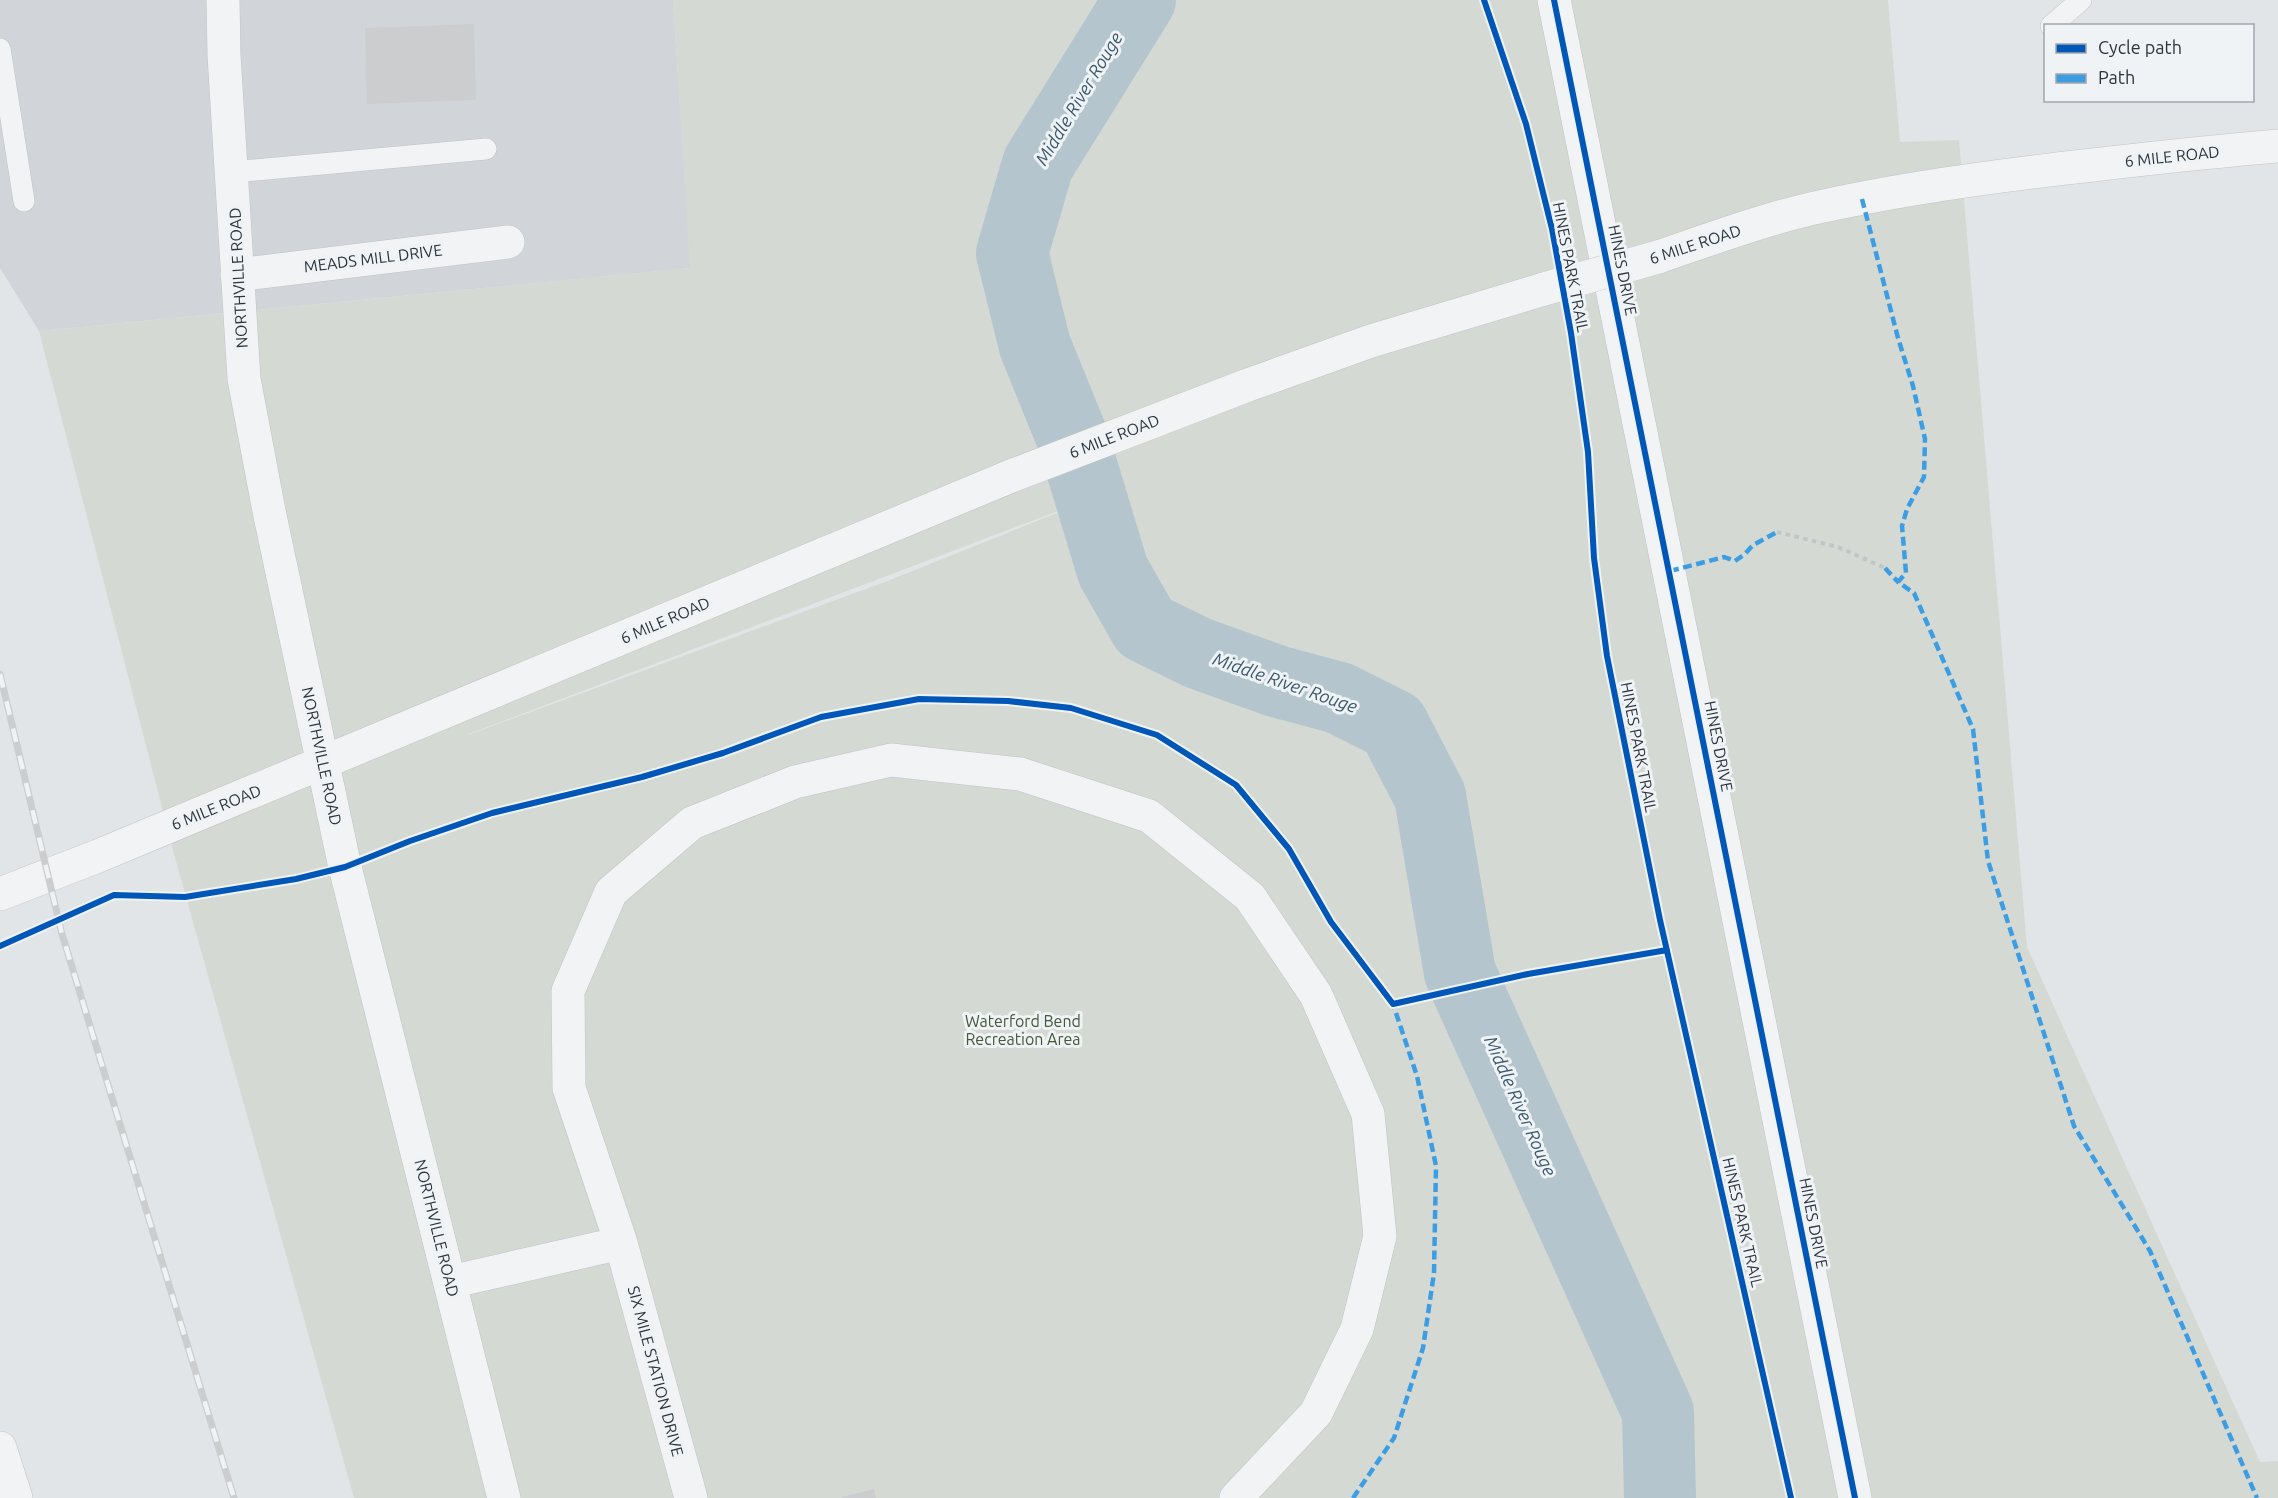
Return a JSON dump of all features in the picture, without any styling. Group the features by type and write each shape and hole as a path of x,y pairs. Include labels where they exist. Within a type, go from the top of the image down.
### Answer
{"street":[{"name":"NORTHVILLE ROAD","path":"223,0 224,55 244,380 270,516 345,867 504,1498"},
{"name":"HINES DRIVE","path":"1554,0 1855,1498"},
{"name":"6 MILE ROAD","path":"0,894 324,762 1011,476 1143,424 1371,341 1658,257 1735,230 1817,207 2024,173 2278,146"},
{"name":"MEADS MILL DRIVE","path":"237,275 508,242"},
{"name":"SIX MILE STATION DRIVE","path":"691,1498 621,1243 569,1088 568,991 611,892 692,823 795,782 891,760 1020,774 1149,816 1250,897 1316,995 1368,1114 1380,1236 1357,1329 1316,1413 1236,1498"},
{"path":"450,1282 621,1243"},
{"path":"0,1448 16,1498"}],"lane":[{"path":"2053,24 2081,0"},
{"path":"0,49 24,201"},
{"path":"233,172 486,149"}],"path":[{"path":"1777,532 1838,547 1885,568"}],"shaded area":[{"path":"0,0 673,0 691,268 39,331 0,268"}],"green space":[{"name":"Waterford Bend Recreation Area","path":"673,0 1888,0 1900,142 1959,140 2027,947 2260,1462 2278,1461 2278,1498 354,1498 174,854 39,331 690,268","holes":["1106,493 890,580 468,735"]}],"building":[{"path":"474,24 476,100 367,104 365,28"},
{"path":"874,1489 876,1498 842,1498 842,1497"}],"waterway":[{"name":"Middle River Rouge","path":"1140,0 1038,164 1012,253 1035,346 1074,442 1113,571 1145,627 1198,653 1276,681 1339,698 1393,725 1430,796 1460,973 1658,1412 1660,1498"}],"railway":[{"path":"0,674 62,934 234,1498"}],"marked path":[{"path":"1862,199 1898,338 1913,386 1925,439 1924,477 1907,509 1902,526 1906,573 1898,582 1914,593 1973,729 1988,861 2074,1126 2150,1251 2257,1498"},
{"path":"1670,571 1724,557 1735,561 1753,545 1777,532"},
{"path":"1885,568 1898,582"},
{"path":"1353,1498 1394,1438 1423,1348 1434,1273 1436,1166 1417,1076 1393,1004"}],"cycle path":[{"name":"HINES PARK TRAIL","path":"1484,0 1526,124 1552,229 1571,333 1588,452 1594,558 1607,656 1660,920 1791,1498"},
{"path":"1554,0 1855,1498"},
{"path":"0,946 114,895 185,897 296,879 345,867 410,841 492,813 642,777 723,753 821,717 919,699 1008,701 1071,708 1157,735 1236,785 1289,849 1331,922 1393,1004 1528,974 1667,950"}]}
